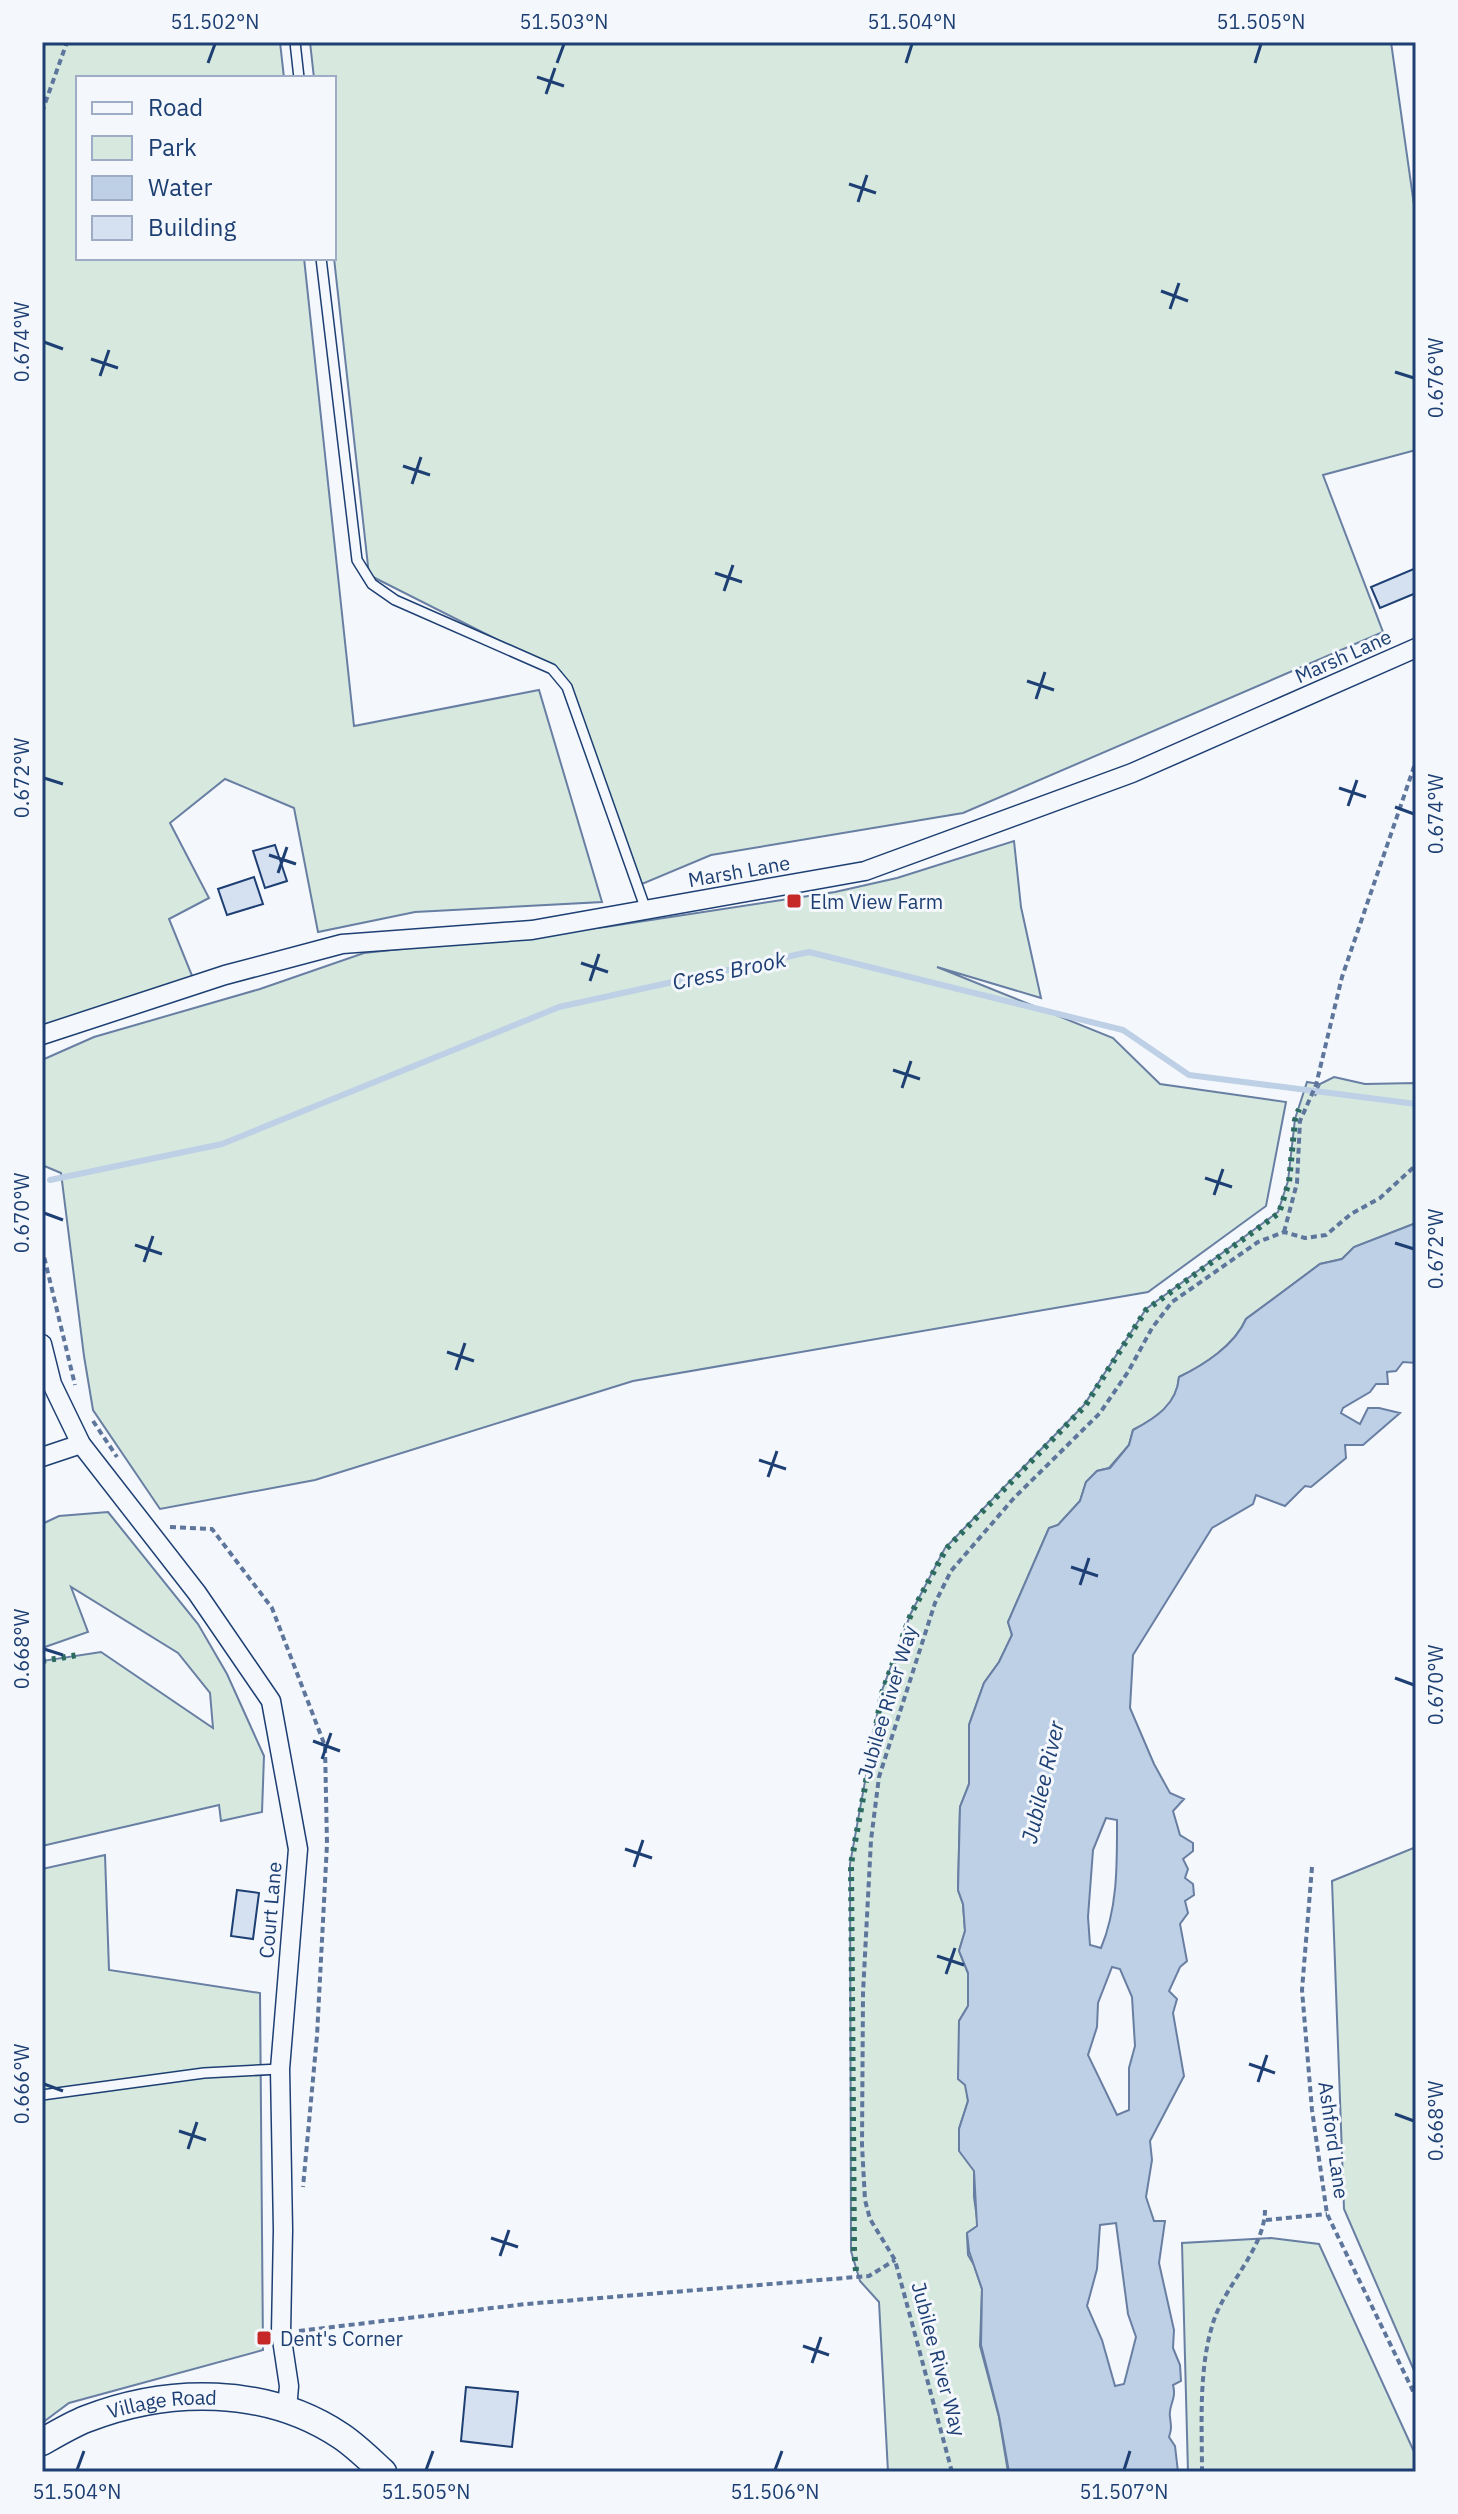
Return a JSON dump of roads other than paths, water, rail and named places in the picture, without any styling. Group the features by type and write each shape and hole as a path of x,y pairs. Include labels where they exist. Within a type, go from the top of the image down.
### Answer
{"main road":[{"name":"Village Road","path":"42,2442 85,2419 155,2399 230,2396 287,2409 341,2436 383,2472"}],"street":[{"name":"Marsh Lane","path":"42,1035 225,975 342,944 532,930 865,871 1132,773 1416,648"},
{"name":"Court Lane","path":"42,1344 52,1384 81,1444 197,1593 271,1701 298,1849 280,2069 281,2333 289,2386 287,2409"},
{"path":"42,1457 81,1444"}],"lane":[{"path":"295,42 299,76"},
{"path":"321,260 357,560 372,584 395,600 552,669 567,687 646,910"},
{"path":"42,2095 204,2073 280,2069"}],"water":[{"name":"Jubilee River","path":"1416,1223 1416,1363 1403,1362 1396,1371 1387,1372 1388,1384 1376,1384 1370,1392 1343,1408 1341,1413 1360,1424 1368,1408 1400,1413 1363,1445 1345,1445 1346,1458 1311,1487 1305,1486 1285,1506 1256,1495 1253,1504 1212,1528 1133,1655 1130,1708 1170,1793 1184,1799 1173,1811 1180,1835 1193,1843 1193,1851 1183,1859 1188,1869 1185,1878 1193,1884 1194,1895 1185,1901 1188,1913 1180,1924 1187,1961 1180,1967 1169,1991 1177,1999 1173,2013 1184,2076 1150,2141 1152,2160 1146,2197 1154,2221 1165,2221 1159,2263 1174,2330 1173,2348 1180,2365 1181,2381 1173,2385 1169,2437 1175,2446 1178,2472 1009,2472 981,2345 982,2289 969,2251 967,2233 977,2226 974,2171 959,2151 959,2129 968,2101 965,2085 958,2079 959,2021 968,2006 968,1973 959,1951 965,1931 963,1904 958,1890 960,1807 969,1784 969,1725 984,1683 1012,1635 1008,1622 1049,1528 1058,1525 1080,1501 1086,1482 1097,1471 1110,1468 1129,1445 1133,1430 1164,1409 1174,1395 1179,1377 1218,1353 1246,1319 1320,1264 1342,1259 1354,1247","holes":["1106,1818 1117,1820 1116,1869 1111,1917 1101,1948 1090,1945 1088,1917 1093,1850","1112,1967 1120,1969 1132,1997 1135,2046 1129,2068 1129,2110 1117,2115 1088,2055 1097,2027 1098,2003","1116,2223 1128,2314 1136,2337 1124,2384 1115,2386 1102,2340 1087,2306 1097,2269 1100,2225"]}],"waterway":[{"name":"Cress Brook","path":"50,1180 222,1144 559,1007 809,952 1123,1030 1189,1075 1416,1104"}],"place":[{"name":"Elm View Farm","path":"794,901"},
{"name":"Dent's Corner","path":"264,2338"}]}
